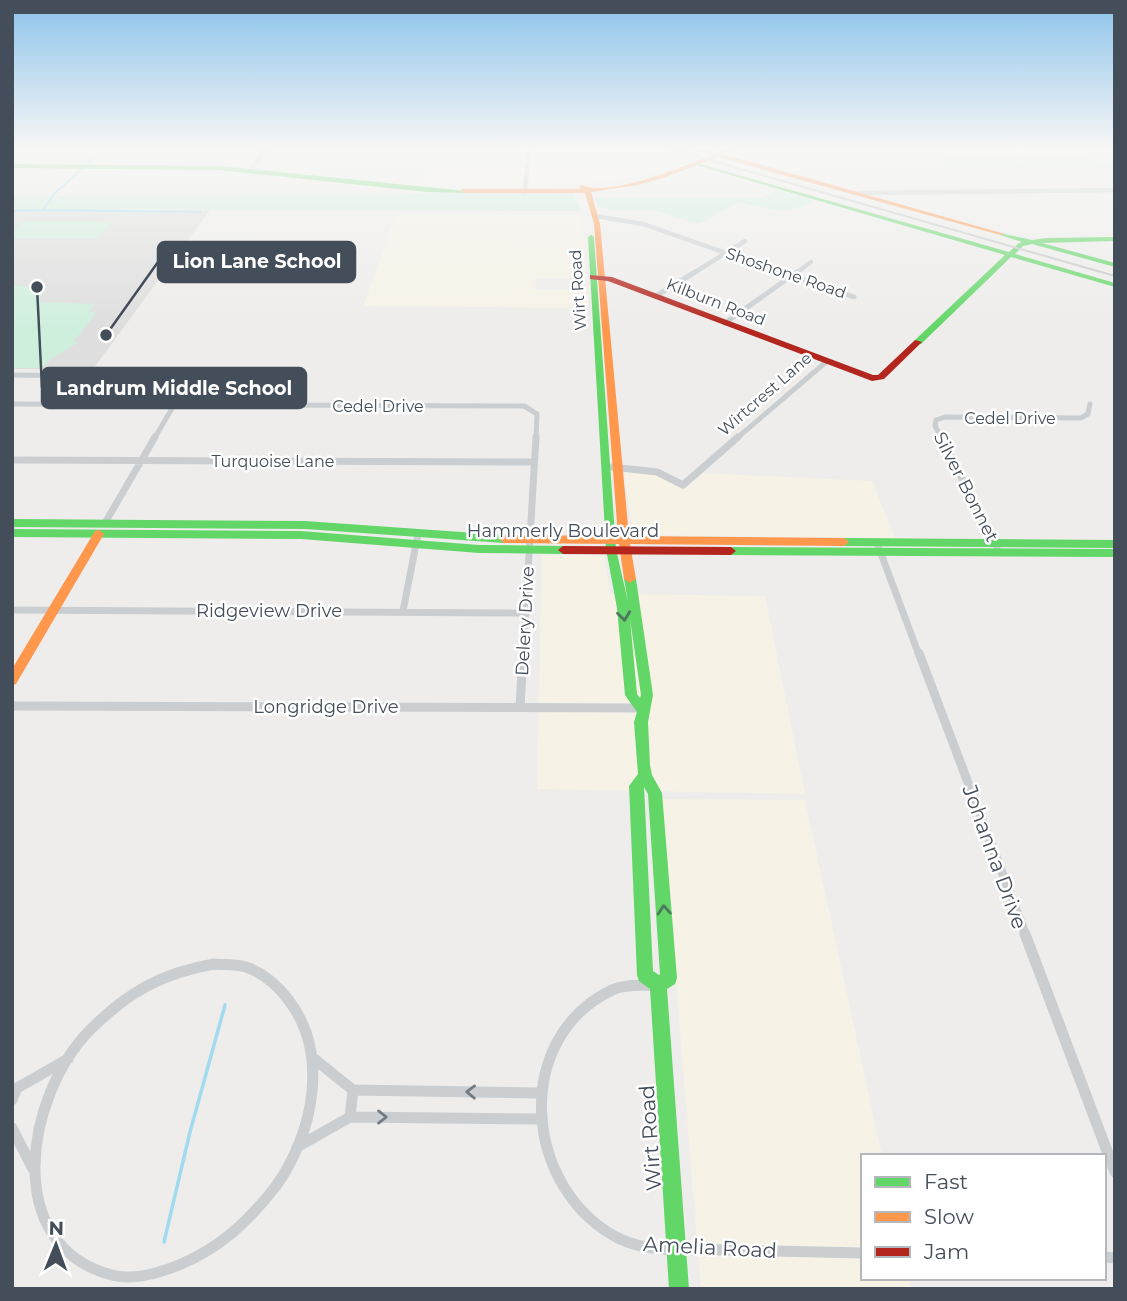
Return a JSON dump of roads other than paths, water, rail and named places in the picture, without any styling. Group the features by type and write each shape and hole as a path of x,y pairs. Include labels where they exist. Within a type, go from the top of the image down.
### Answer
{"main road":[{"name":"Wirt Road","path":"586,207 598,277"},
{"name":"Wirt Road","path":"591,207 596,216 611,467 610,545 623,608 631,695 640,708 644,777 654,787 655,793 669,978 658,985"},
{"path":"846,207 1115,285"},
{"path":"907,207 1115,265"},
{"path":"1031,242 1115,240"},
{"name":"Wirtcrest Lane","path":"827,362 863,376 881,376 1021,244 1031,242"},
{"name":"Kilburn Road","path":"598,277 656,296 827,362"},
{"name":"Wirt Road","path":"611,467 647,695 640,708"},
{"name":"Hammerly Boulevard","path":"12,523 102,528 365,528 417,539 529,544 998,548 1115,553"},
{"name":"Hammerly Boulevard","path":"12,533 47,533 152,524 280,529"},
{"path":"12,680 102,528"},
{"name":"Hammerly Boulevard","path":"998,548 1115,544"},
{"name":"Wirt Road","path":"644,777 636,786 645,975 658,985 679,1289"}],"street":[{"name":"Shoshone Road","path":"596,216 643,223 854,297"},
{"path":"656,296 745,241"},
{"path":"725,323 811,262"},
{"name":"Wirtcrest Lane","path":"611,467 657,472 683,485 827,362"},
{"path":"12,375 187,377 187,383 102,528"},
{"name":"Cedel Drive","path":"12,404 524,406 534,410"},
{"name":"Cedel Drive","path":"936,420 945,417 1085,417 1090,404"},
{"name":"Delery Drive","path":"520,707 537,414 534,410"},
{"name":"Silver Bonnet","path":"936,420 935,426 998,548"},
{"name":"Turquoise Lane","path":"12,460 534,463"},
{"path":"402,611 417,539"},
{"name":"Johanna Drive","path":"879,547 1115,1172"},
{"name":"Ridgeview Drive","path":"12,610 526,613"},
{"name":"Longridge Drive","path":"12,706 640,708"},
{"path":"12,1128 33,1169 46,1226 75,1261 114,1276 156,1274 206,1254 241,1227 277,1184 297,1147 310,1108 313,1058 302,1017 274,982 245,967 214,964 179,970 129,995 89,1031 68,1059 43,1112 33,1169"},
{"name":"Amelia Road","path":"658,985 613,990 577,1012 564,1026 550,1051 540,1093 542,1137 566,1194 596,1225 631,1242 677,1249 861,1253"},
{"path":"313,1058 354,1090 540,1093"},
{"path":"12,1100 15,1088 68,1059"},
{"path":"349,1117 354,1090"},
{"path":"297,1147 349,1117 540,1119"}],"waterway":[{"path":"43,210 45,207"},
{"path":"12,211 43,210"},
{"path":"43,210 201,212"},
{"path":"164,1242 190,1132 225,1005"}],"railway":[{"path":"872,207 1115,276"}],"place":[{"name":"Landrum Middle School","path":"37,287"},
{"name":"Lion Lane School","path":"106,335"}]}
